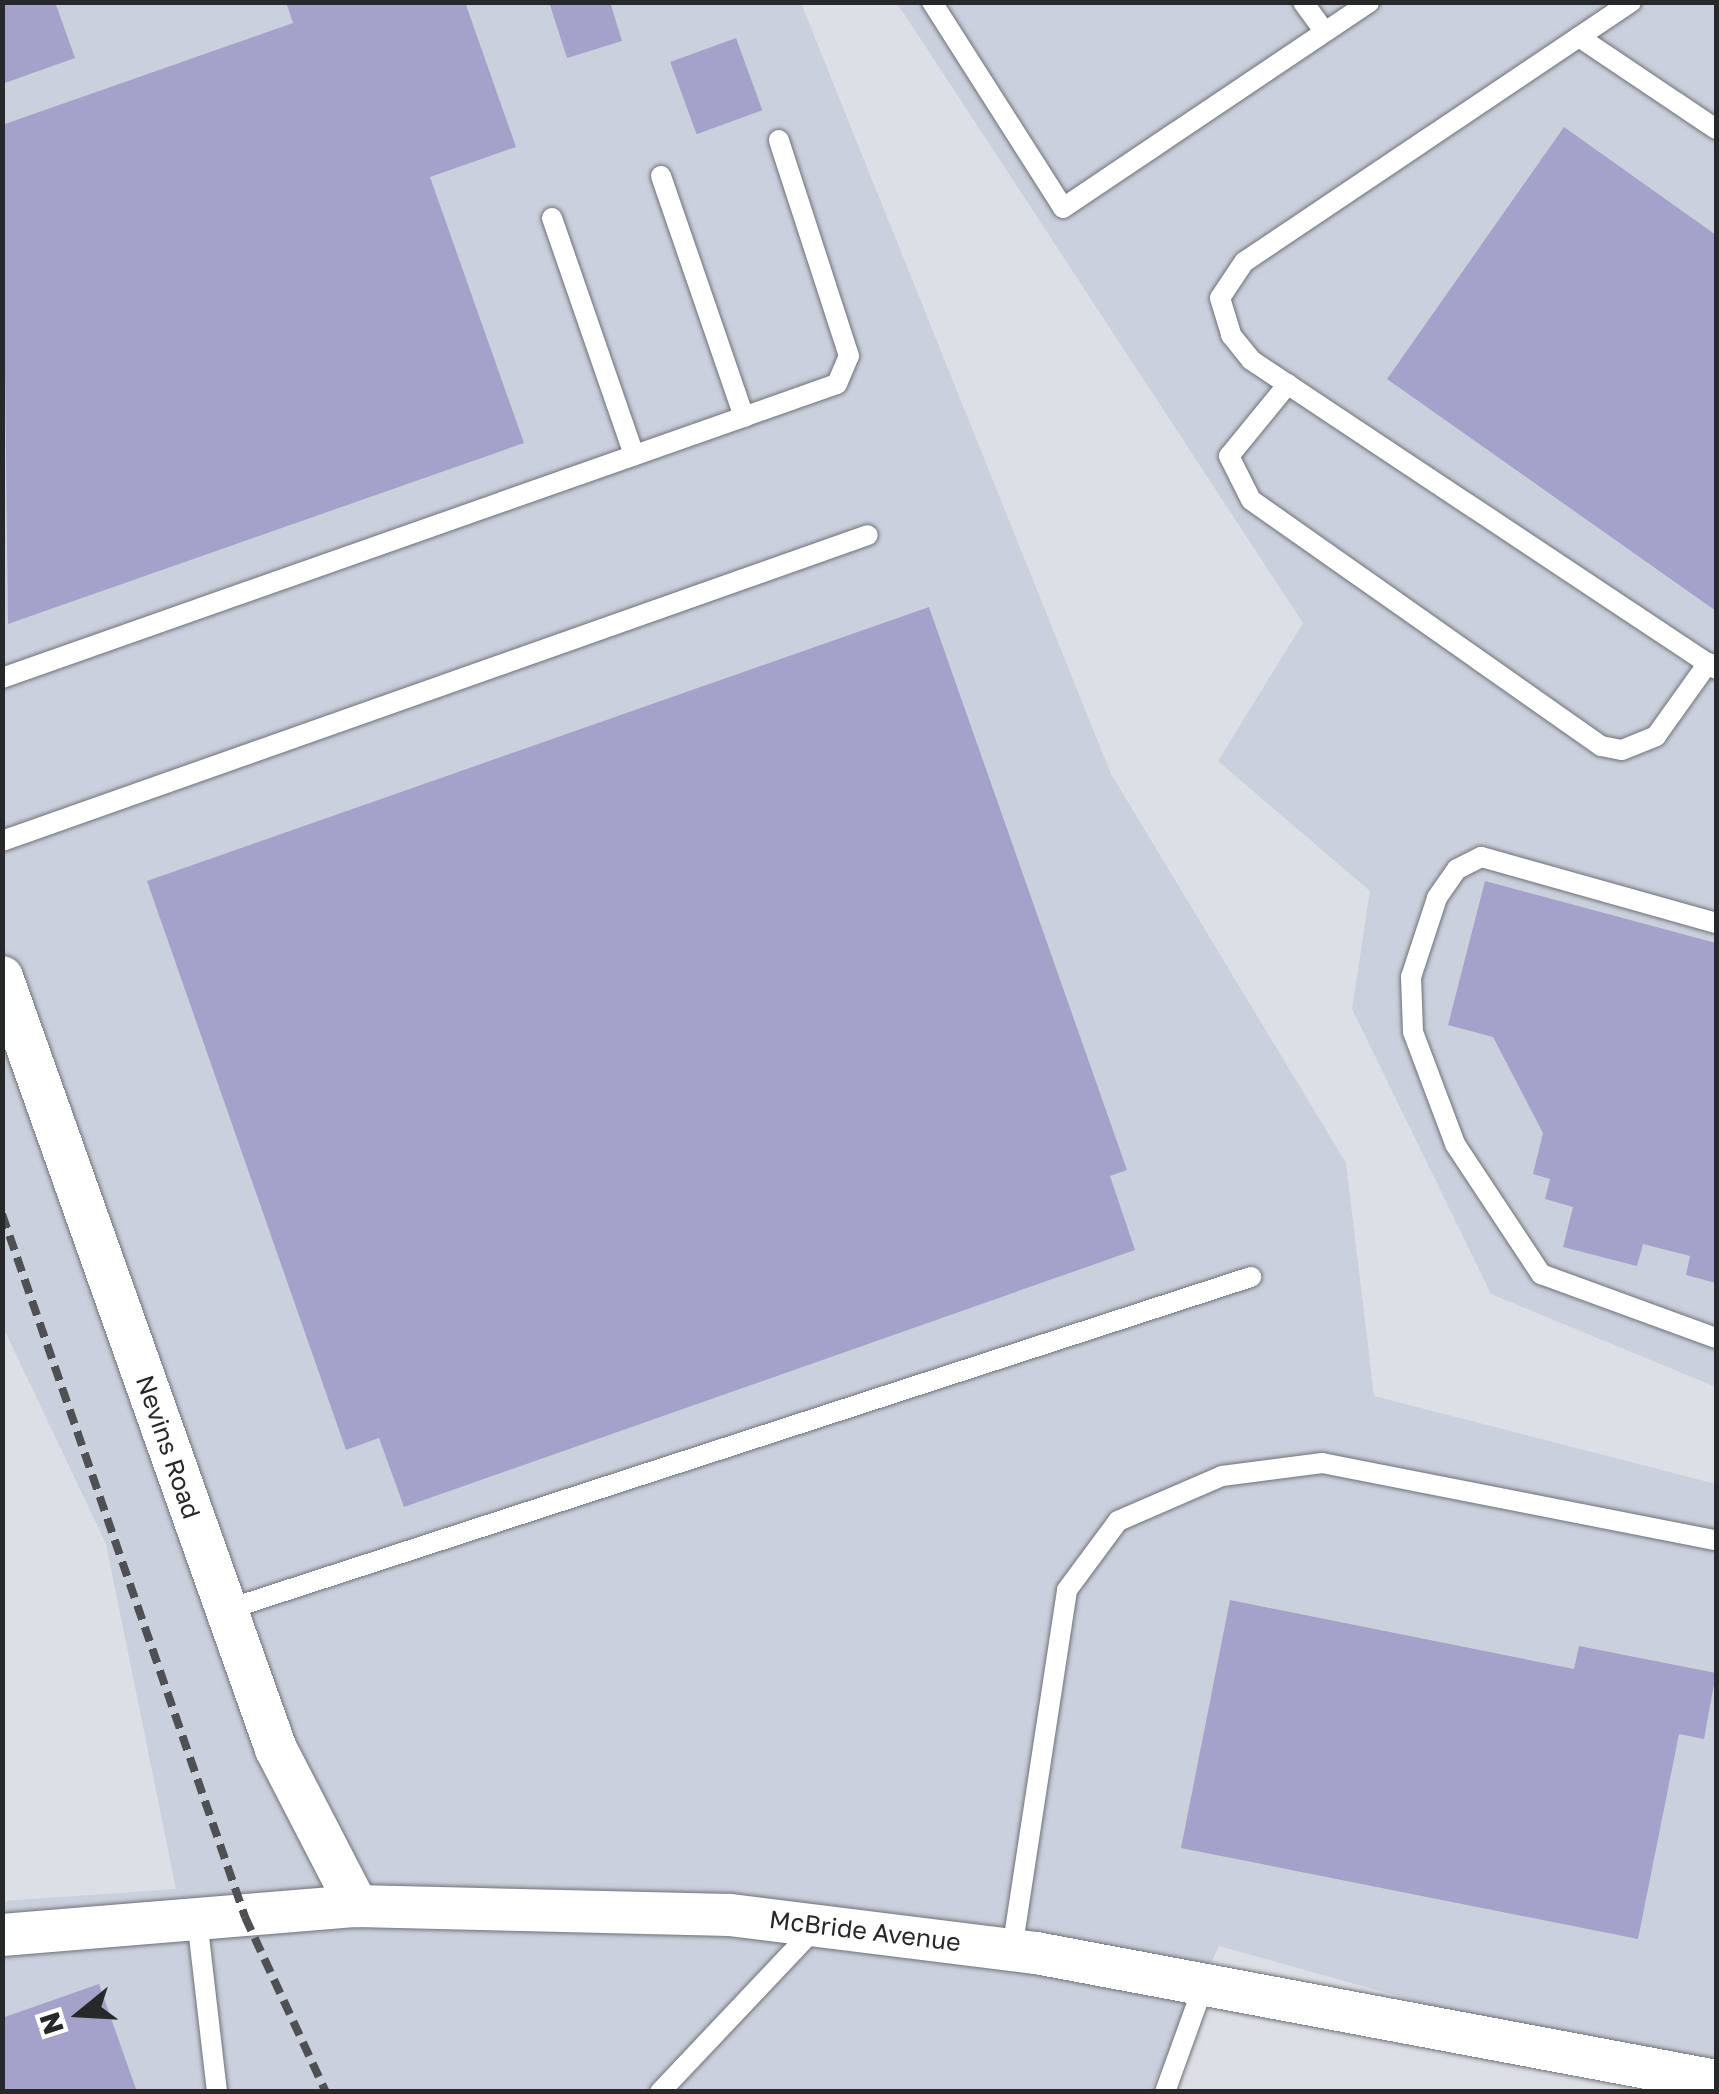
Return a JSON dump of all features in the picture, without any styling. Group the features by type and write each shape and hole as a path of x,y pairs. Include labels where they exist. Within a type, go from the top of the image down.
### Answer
{"street":[{"name":"Nevins Road","path":"2,977 295,1794 356,1906"},
{"name":"McBride Avenue","path":"2,1935 356,1906 820,1923 1012,1950 1716,2080"}],"lane":[{"path":"932,2 1064,208 1368,2"},
{"path":"1303,2 1324,31"},
{"path":"1288,384 1229,456 1251,500 1602,746 1622,750 1656,736 1712,666 1288,384 1230,336 1220,298 1228,280 1631,2"},
{"path":"1579,38 1716,129"},
{"path":"2,678 837,384 850,356 778,140"},
{"path":"662,176 744,417"},
{"path":"552,218 634,456"},
{"path":"2,841 868,535"},
{"path":"1716,923 1481,857 1457,869 1437,898 1411,977 1413,1032 1455,1144 1541,1274 1716,1338"},
{"path":"226,1610 1251,1277"},
{"path":"1012,1950 1067,1590 1118,1521 1222,1476 1322,1463 1716,1540"},
{"path":"197,1919 217,2092"},
{"path":"660,2092 820,1923"},
{"path":"1165,2092 1204,1984"}],"shaded area":[{"path":"3,3 801,3 1111,774 1346,1163 1374,1396 1716,1484 1716,2085 1219,1946 1152,2088 1170,2091 3,2091 3,1901 176,1889 106,1544 3,1327"},
{"path":"897,3 1716,3 1716,1387 1491,1294 1352,1009 1370,891 1218,761 1303,623"}],"building":[{"path":"2,2 55,2 75,58 2,84"},
{"path":"465,2 516,147 430,177 524,443 8,624 2,125 293,23 287,5"},
{"path":"549,2 610,2 622,41 567,58"},
{"path":"736,38 762,110 697,134 670,62"},
{"path":"1564,127 1716,235 1716,611 1387,379"},
{"path":"929,607 1127,1170 1110,1176 1135,1250 404,1507 379,1438 346,1450 147,881"},
{"path":"1485,881 1716,943 1716,1283 1686,1275 1690,1256 1643,1244 1637,1266 1563,1247 1573,1207 1545,1199 1550,1179 1533,1174 1543,1133 1493,1037 1448,1025"},
{"path":"1230,1600 1574,1669 1579,1646 1716,1673 1704,1739 1679,1734 1638,1939 1181,1848"},
{"path":"99,1984 137,2092 2,2092 2,2018"}],"railway":[{"path":"2,1214 245,1917 326,2092"}]}
